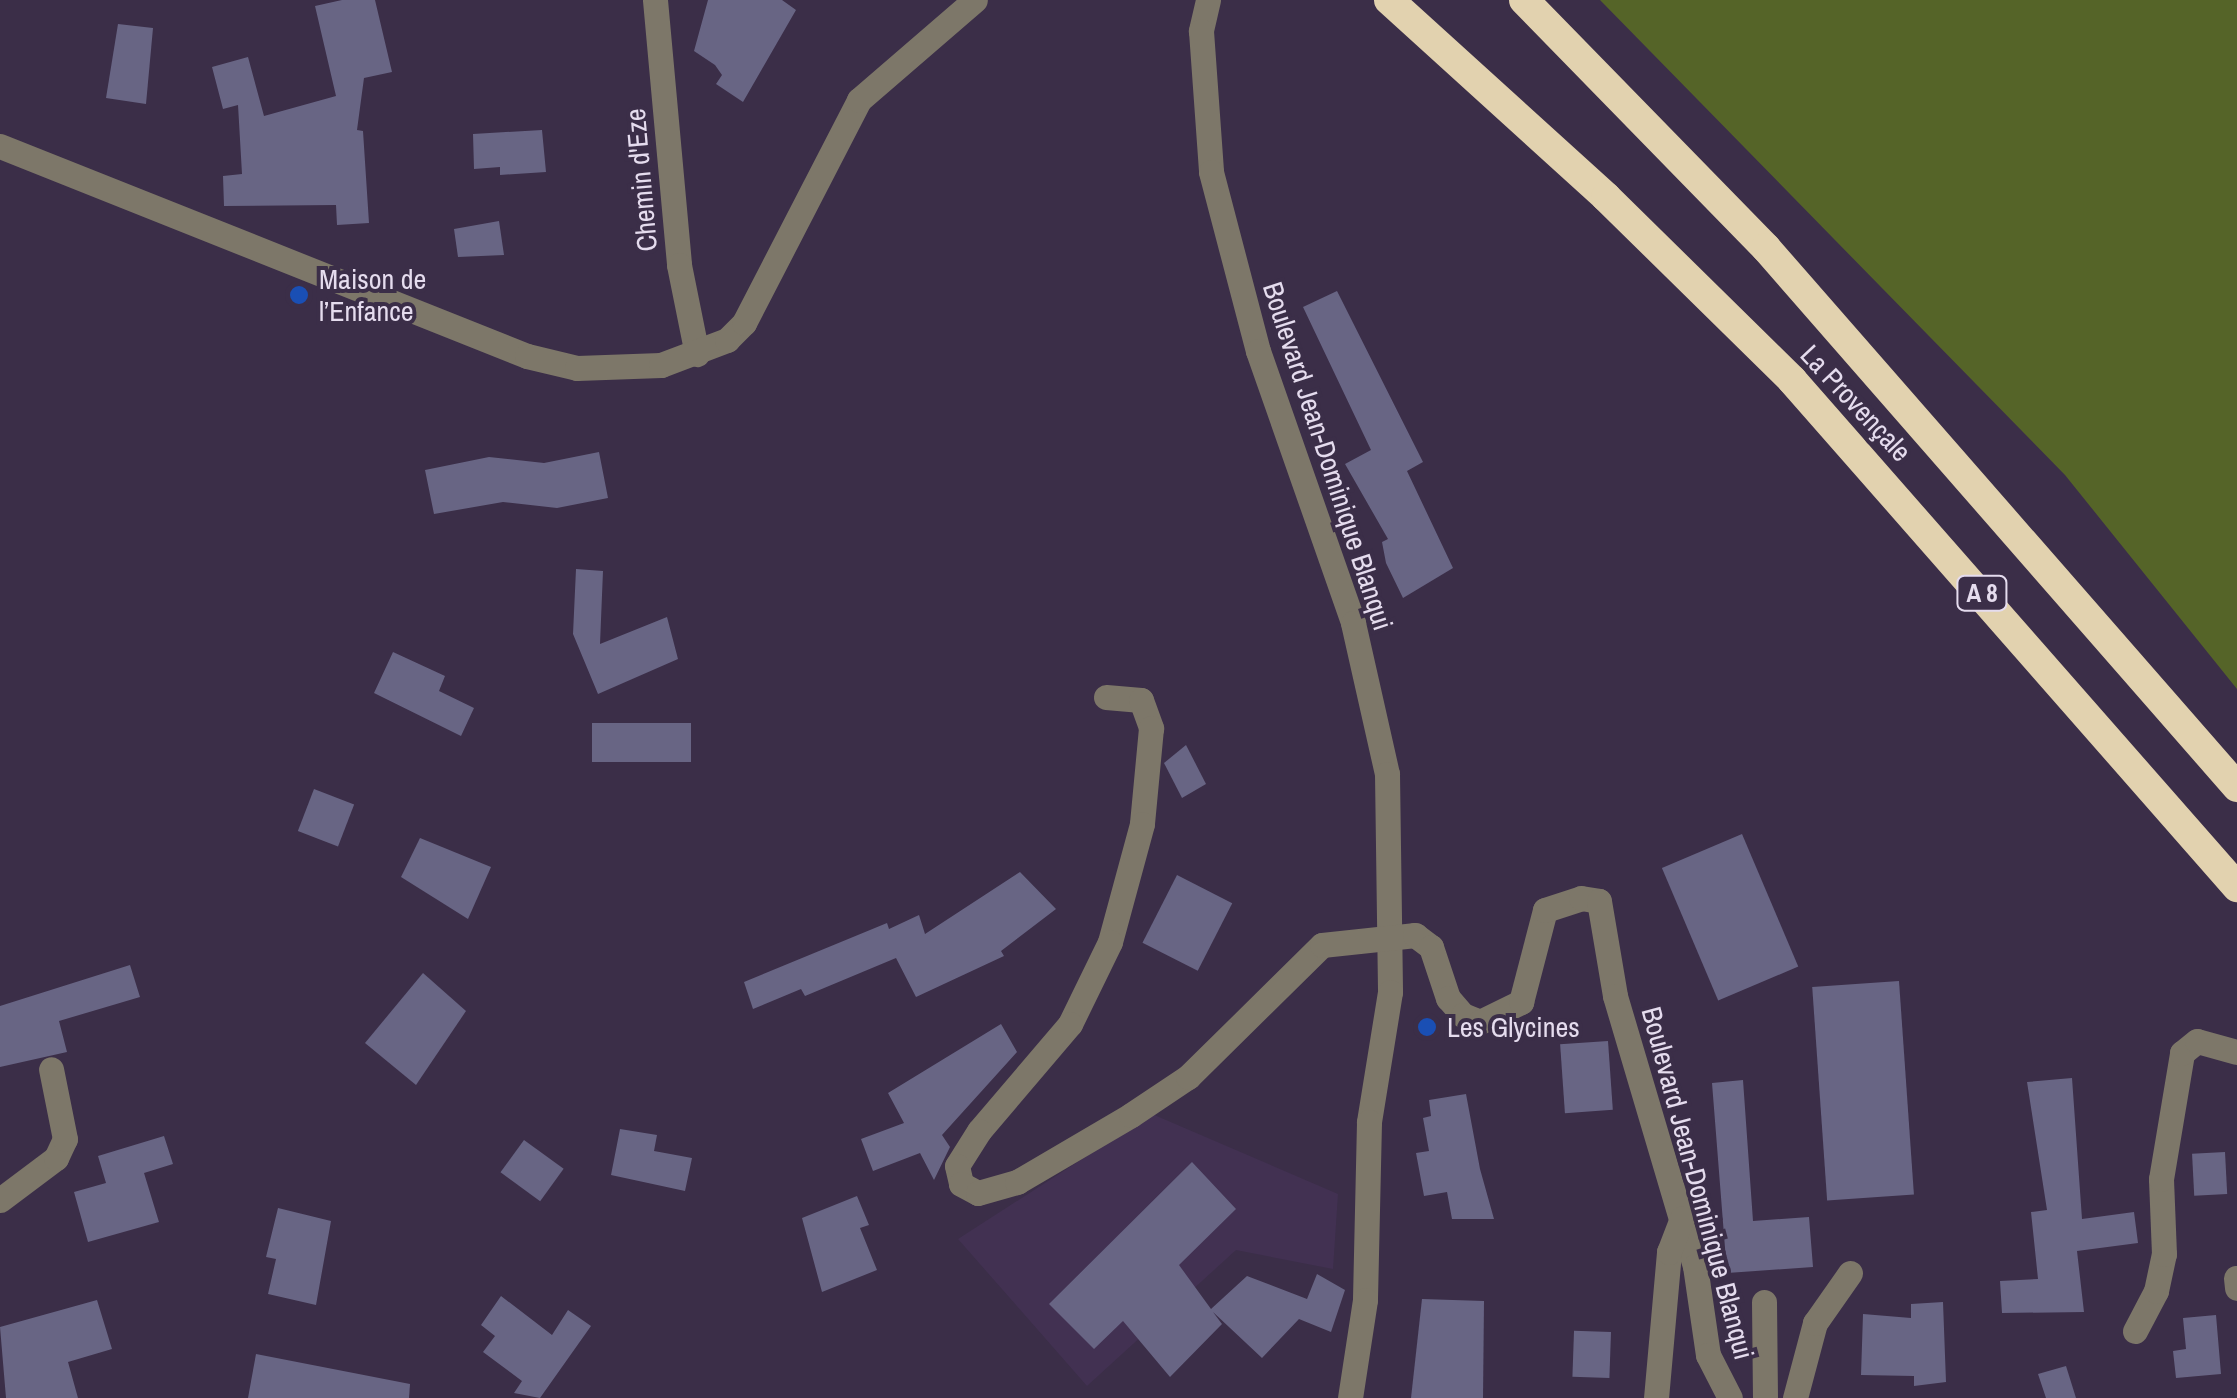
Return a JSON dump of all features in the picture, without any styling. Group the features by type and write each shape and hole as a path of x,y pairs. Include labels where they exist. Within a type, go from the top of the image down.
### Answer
{"highway":[{"name":"La Provençale","path":"1389,0 1719,307 1921,523 2237,887"},
{"name":"La Provençale","path":"1524,0 1766,248 2237,787"}],"street":[{"name":"Chemin d'Eze","path":"655,0 678,265 697,354"},
{"path":"0,146 527,356 618,370 697,354 727,340 772,280 822,164 859,100 975,0"},
{"name":"Boulevard Jean-Dominique Blanqui","path":"1208,0 1201,31 1202,90 1211,172 1258,351 1332,556 1372,694 1387,774 1393,933 1368,1122 1365,1300 1350,1398"},
{"path":"1106,697 1141,700 1151,728 1142,824 1110,942 1070,1024 978,1131 958,1166 961,1184 978,1193 1033,1173 1188,1078 1322,945 1393,933"},
{"name":"Boulevard Jean-Dominique Blanqui","path":"1393,933 1414,934 1432,947 1448,998 1463,1015 1480,1022 1521,1002 1545,910 1581,898 1599,901 1607,968 1682,1218 1708,1355 1730,1398"},
{"path":"2135,1331 2156,1291 2164,1254 2161,1179 2182,1053 2197,1041 2237,1052"},
{"path":"0,1200 56,1158 65,1139 51,1069"},
{"path":"1656,1398 1669,1252 1682,1218"},
{"path":"1795,1398 1815,1324 1850,1273"},
{"path":"2236,1278 2237,1288"},
{"path":"1764,1302 1766,1398"}],"shaded area":[{"path":"1152,1114 1338,1194 1333,1269 1236,1250 1087,1386 958,1239"}],"green space":[{"path":"1600,0 2237,0 2237,689 2065,475"}],"building":[{"path":"342,0 375,0 392,72 364,78 357,130 363,131 369,223 337,225 336,205 224,206 223,176 242,174 238,105 223,109 212,67 248,57 264,116 336,96 315,6"},
{"path":"708,0 782,0 796,10 743,102 716,84 722,75 715,65 694,51"},
{"path":"118,24 153,28 146,104 106,98"},
{"path":"542,130 546,172 500,175 500,167 474,169 473,134"},
{"path":"499,221 504,255 458,257 454,229"},
{"path":"1337,291 1423,462 1407,471 1453,568 1403,598 1386,563 1382,542 1388,539 1345,464 1371,450 1303,307"},
{"path":"599,452 608,498 557,508 503,502 434,514 425,470 489,457 544,463"},
{"path":"576,569 603,571 600,644 667,617 678,659 598,694 573,634"},
{"path":"393,652 445,676 439,691 474,708 461,736 374,693"},
{"path":"592,723 691,723 691,762 592,762"},
{"path":"1186,745 1206,784 1182,798 1164,763"},
{"path":"314,789 354,804 338,846 298,831"},
{"path":"1742,834 1798,967 1718,1001 1662,868"},
{"path":"420,838 491,867 468,919 401,877"},
{"path":"1020,872 1056,909 1001,951 1004,956 916,997 896,958 805,996 801,989 753,1009 744,982 887,923 889,929 919,915 925,934"},
{"path":"1177,875 1232,903 1198,971 1142,943"},
{"path":"130,965 140,997 59,1021 67,1052 0,1067 0,1006"},
{"path":"423,973 466,1011 416,1085 365,1043"},
{"path":"1899,981 1914,1194 1827,1201 1812,987"},
{"path":"1001,1024 1017,1052 942,1135 950,1147 934,1180 920,1153 873,1171 861,1139 904,1123 888,1093"},
{"path":"1608,1041 1613,1110 1565,1113 1560,1044"},
{"path":"2072,1078 2082,1219 2134,1212 2138,1243 2077,1251 2084,1312 2002,1313 2000,1281 2038,1279 2031,1212 2047,1210 2027,1082"},
{"path":"1743,1080 1753,1221 1809,1217 1813,1267 1727,1273 1712,1083"},
{"path":"1466,1094 1494,1219 1452,1219 1447,1192 1424,1196 1416,1153 1429,1151 1423,1118 1431,1116 1429,1100"},
{"path":"620,1129 657,1135 654,1151 692,1158 685,1191 611,1175"},
{"path":"164,1136 173,1164 144,1173 159,1222 88,1242 74,1192 106,1183 98,1156"},
{"path":"524,1140 564,1169 540,1201 500,1172"},
{"path":"2225,1152 2227,1194 2194,1196 2192,1154"},
{"path":"1192,1162 1236,1209 1179,1265 1211,1309 1247,1276 1307,1299 1317,1274 1345,1290 1331,1332 1299,1319 1262,1358 1213,1312 1222,1324 1170,1377 1123,1321 1094,1349 1049,1304"},
{"path":"857,1196 869,1225 860,1228 877,1270 822,1292 802,1218"},
{"path":"278,1208 331,1221 316,1305 268,1294 276,1259 266,1257"},
{"path":"501,1296 552,1335 568,1310 591,1326 540,1398 514,1393 522,1381 483,1352 495,1336 481,1325"},
{"path":"1422,1299 1484,1301 1483,1398 1411,1398"},
{"path":"97,1300 112,1349 68,1362 78,1398 6,1398 0,1327"},
{"path":"1943,1302 1946,1382 1914,1386 1914,1376 1861,1375 1863,1314 1911,1318 1911,1304"},
{"path":"2216,1315 2221,1374 2176,1378 2173,1351 2186,1349 2183,1318"},
{"path":"1574,1331 1611,1332 1609,1378 1572,1377"},
{"path":"256,1354 410,1384 409,1398 248,1398"},
{"path":"2066,1366 2076,1398 2046,1398 2038,1374"}],"place":[{"name":"Maison de l’Enfance","path":"299,295"},
{"name":"Les Glycines","path":"1427,1027"}]}
